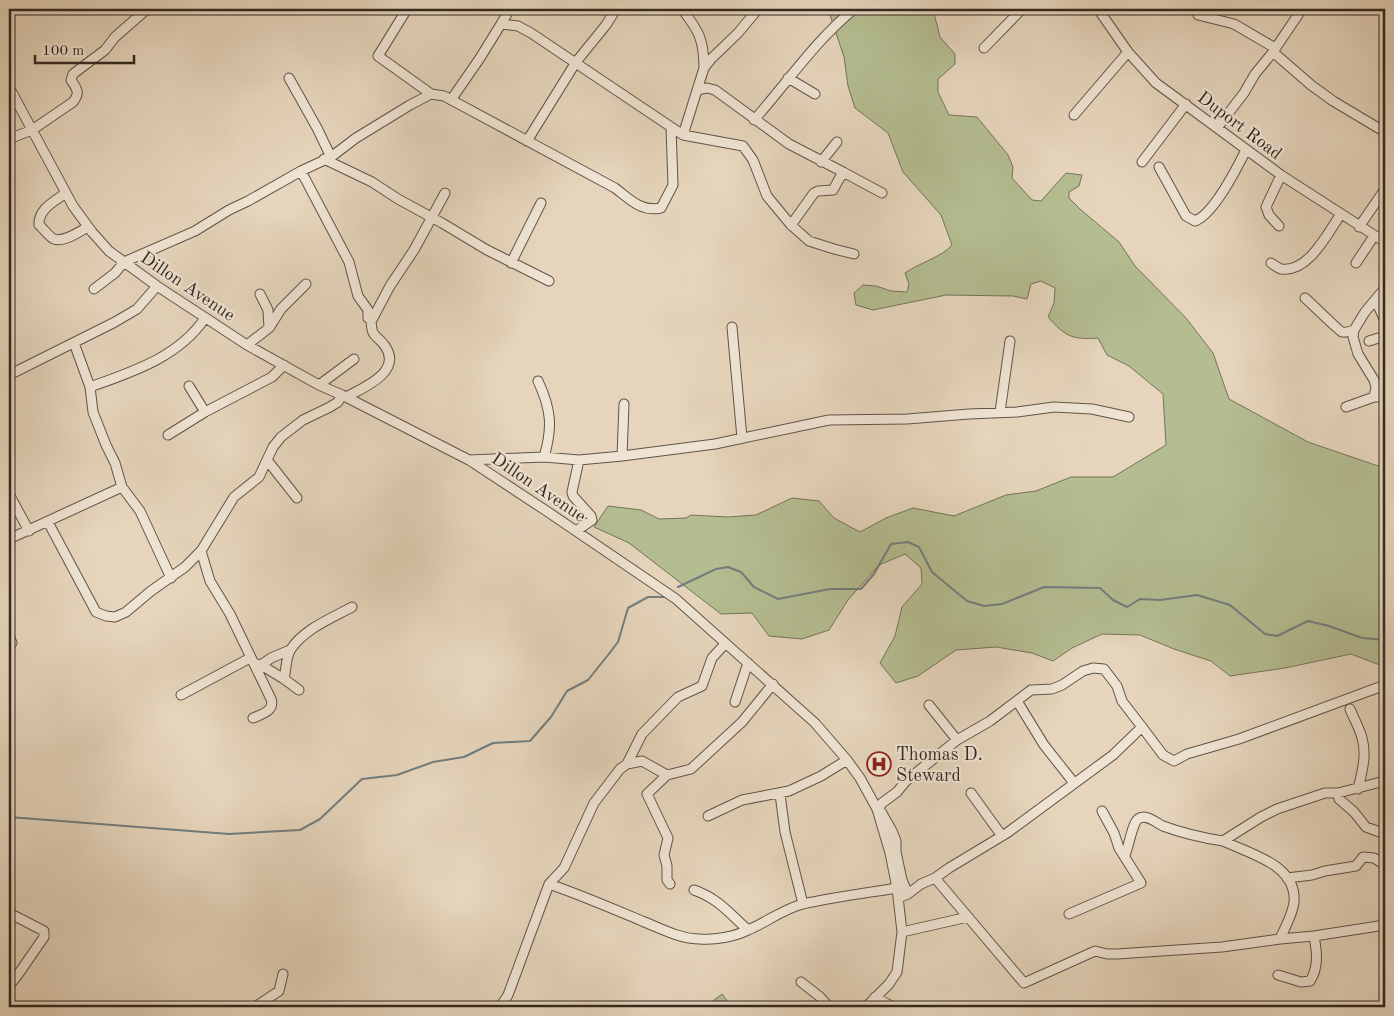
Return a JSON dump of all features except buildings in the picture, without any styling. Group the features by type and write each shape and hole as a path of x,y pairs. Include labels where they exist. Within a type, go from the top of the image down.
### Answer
{"street":[{"path":"9,139 32,130 74,102 78,91 71,80 73,74 106,50 115,37 147,9"},
{"path":"407,9 378,56 431,94 444,96 615,188 644,208 661,208 673,185 671,128"},
{"path":"451,100 471,72 510,9"},
{"path":"527,141 576,62 606,25 616,9"},
{"path":"682,9 701,38 704,68 683,135"},
{"path":"704,68 758,9"},
{"path":"754,120 788,78 838,22 854,9"},
{"path":"984,48 1022,9"},
{"name":"Duport Road","path":"1098,9 1128,52 1156,83 1281,175 1385,242"},
{"path":"1217,128 1302,9"},
{"path":"1198,15 1234,24 1274,50 1310,85 1385,132"},
{"path":"501,24 518,26 576,62 683,135 743,146 754,160 767,196 791,225 809,241 834,250 854,254"},
{"path":"1074,115 1128,52"},
{"path":"289,78 317,128 327,158 511,263 549,281"},
{"path":"788,78 815,94"},
{"name":"Dillon Avenue","path":"9,87 73,206 109,251 157,286 247,345 318,385 344,396 469,460 576,531 676,599 815,723 848,760 877,809 890,853 897,888 902,932 897,972 889,984 866,1007"},
{"path":"697,90 707,88 715,90 789,144 882,193"},
{"path":"94,289 115,273 124,262 195,232 229,210 327,158 386,119 431,94"},
{"path":"1142,162 1186,104"},
{"path":"821,162 837,142"},
{"path":"1159,167 1186,216 1195,221 1200,219 1210,209 1222,193 1246,150"},
{"path":"48,522 96,612 115,617 126,612 151,591 171,578 201,551 234,497 259,477 273,447 281,438 303,420 338,402 344,396 376,381 389,365 389,356 385,346 373,335 368,318 368,310 358,296 349,262 301,171"},
{"path":"791,225 814,193 833,190 843,172"},
{"path":"1279,226 1269,215 1266,207 1281,175"},
{"path":"1360,226 1385,189"},
{"path":"66,193 40,214 40,225 52,239 56,240 66,238 88,227"},
{"path":"370,320 374,318 390,286 414,250 445,193"},
{"path":"511,263 541,202"},
{"path":"1271,263 1281,269 1292,268 1303,262 1317,249 1341,214"},
{"path":"1356,263 1374,236"},
{"path":"247,345 269,328 280,309 306,284"},
{"path":"9,375 137,309 157,286"},
{"path":"1374,397 1376,387 1374,380 1358,354 1353,337 1354,330 1365,312 1385,288"},
{"path":"260,294 268,310 269,328"},
{"path":"1305,298 1332,322 1336,329 1344,332 1354,330"},
{"path":"1376,301 1385,321"},
{"path":"90,387 120,377 163,357 196,331 205,318"},
{"path":"732,327 742,438"},
{"path":"1369,342 1385,336"},
{"path":"1000,412 1010,341"},
{"path":"74,343 90,387 93,412 115,463 122,487 140,511 171,578"},
{"path":"318,385 354,359"},
{"path":"168,435 205,412 272,377 284,365"},
{"path":"538,381 549,408 550,431 544,456"},
{"path":"189,386 205,412"},
{"path":"1346,408 1374,397 1385,397"},
{"path":"622,456 624,404"},
{"path":"469,460 544,456 579,460 622,456 715,444 828,420 907,419 1017,412 1054,407 1092,410 1129,417"},
{"path":"267,460 297,498"},
{"path":"576,531 592,520 591,516 573,496 572,492 579,460"},
{"path":"9,539 122,487"},
{"path":"9,494 29,531"},
{"path":"201,551 210,581 255,662 273,703 266,712 253,718"},
{"path":"181,695 255,662 290,650 313,629 352,607"},
{"path":"627,764 642,734 666,709 678,697 702,686 712,658 725,644"},
{"path":"284,679 290,650"},
{"path":"255,662 300,690"},
{"path":"736,702 748,663"},
{"path":"908,894 902,880 896,852 896,841 879,808 882,803 957,740 990,721 1031,690 1052,689 1062,685 1083,671 1100,667 1104,669 1117,686 1122,701 1163,755 1174,761 1187,754 1240,739 1385,685"},
{"path":"670,884 667,880 667,866 664,855 664,848 668,838 647,794 667,775 691,769 742,722 773,684"},
{"path":"1017,701 1044,745 1074,783"},
{"path":"930,705 957,740"},
{"path":"1350,710 1362,736 1364,746 1364,768 1358,789"},
{"path":"898,898 935,878 1002,836 1113,755 1142,728"},
{"path":"708,816 742,800 780,794 821,776 848,760"},
{"path":"500,1007 508,995 549,884 564,868 594,802 620,769 627,764 642,761 667,775"},
{"path":"1223,841 1261,817 1278,809 1325,793 1338,793 1358,789 1385,781"},
{"path":"971,793 1002,836"},
{"path":"1338,793 1339,799 1354,812 1366,827 1385,834"},
{"path":"780,794 785,832 803,904"},
{"path":"1069,914 1141,883 1119,848 1114,833 1102,811"},
{"path":"1125,855 1130,843 1132,829 1137,820 1146,817 1173,830 1223,841 1274,864 1284,872 1293,890 1294,903 1280,938"},
{"path":"1287,878 1356,866 1363,857 1374,858 1385,865"},
{"path":"935,878 1024,983 1094,951 1116,954 1183,950 1236,945 1280,938 1314,936 1385,925"},
{"path":"549,884 680,936 699,939 724,937 748,930 785,910 803,904 897,888"},
{"path":"694,890 708,895 723,905 748,930"},
{"path":"9,913 44,931 44,936 18,976 9,986"},
{"path":"902,932 968,917"},
{"path":"1278,976 1302,982 1310,981 1315,973 1316,963 1317,951 1314,936"},
{"path":"255,1007 279,991 283,974"},
{"path":"801,982 819,996 829,1007"},
{"path":"876,997 893,1007"}],"green space":[{"path":"828,9 933,9 940,37 955,54 955,64 938,79 938,92 949,115 977,117 1008,155 1013,167 1012,178 1032,200 1041,201 1066,173 1082,175 1079,186 1069,192 1069,198 1119,242 1135,266 1186,318 1213,353 1229,399 1308,442 1381,467 1385,466 1385,667 1351,654 1285,668 1230,676 1211,661 1140,635 1102,634 1072,648 1053,661 1032,653 996,647 956,650 918,676 896,683 880,663 895,636 902,607 922,584 921,568 905,554 879,565 848,600 829,630 802,639 769,636 752,613 721,614 629,543 594,527 608,506 641,510 659,519 686,518 691,515 728,517 756,515 792,498 819,501 834,518 860,532 886,518 913,508 954,516 1006,495 1036,491 1071,477 1113,477 1166,445 1163,394 1129,366 1107,355 1098,338 1075,337 1059,329 1048,317 1054,303 1055,288 1041,281 1031,284 1027,299 1013,296 946,295 873,310 856,305 854,293 863,285 876,286 891,291 907,292 909,284 905,273 942,253 952,245 941,215 903,172 888,133 855,108 848,86 844,57"},
{"path":"722,994 732,1007 705,1007"}],"waterway":[{"path":"678,587 716,569 728,567 741,572 754,587 778,599 830,589 861,589 874,574 891,544 908,542 919,547 932,572 967,601 984,606 1002,604 1044,587 1100,588 1113,600 1127,607 1140,599 1160,600 1197,595 1230,605 1265,634 1277,636 1308,621 1329,626 1362,638 1385,640"},
{"path":"9,817 229,834 300,830 320,819 362,779 397,775 433,762 464,757 493,743 530,741 551,717 567,691 588,680 618,642 628,608 648,597 666,597"}],"place":[{"name":"Thomas D. Steward","path":"879,764"}]}
